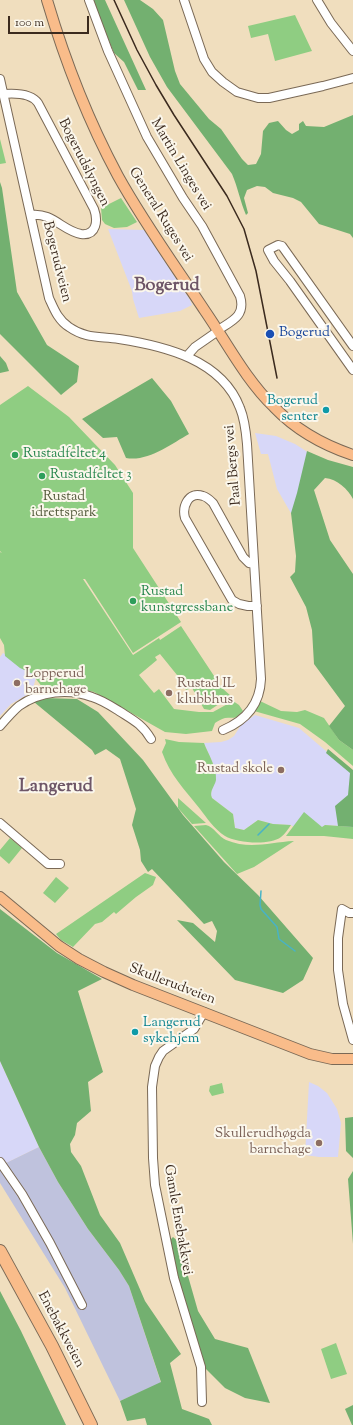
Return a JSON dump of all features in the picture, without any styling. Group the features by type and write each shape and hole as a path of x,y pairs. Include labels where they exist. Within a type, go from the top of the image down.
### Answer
{"highway":[{"name":"Enebakkveien","path":"0,1251 33,1311 91,1425"},
{"name":"Enebakkveien","path":"0,1265 39,1337 83,1425"}],"main road":[{"name":"General Ruges vei","path":"47,0 74,80 103,147 137,208 256,387 277,410 293,424 312,437 353,456"},
{"name":"Skullerudveien","path":"0,897 59,946 87,964 123,981 310,1054 332,1059 353,1059"}],"street":[{"name":"Martin Linges vei","path":"89,0 108,51 147,137 183,198 202,226 240,296 242,302 241,311 234,319 218,330"},
{"path":"184,0 204,59 212,72 222,82 237,92 269,98 353,78"},
{"path":"317,0 331,23 353,51"},
{"name":"Bogerudveien","path":"0,79 49,298 56,313 65,324 84,335 99,338 114,338 135,341 187,356"},
{"name":"Bogerudslyngen","path":"3,94 28,96 33,98 38,103 94,209 96,224 95,228 88,233 80,234 48,217 31,215"},
{"path":"353,346 282,246 278,245 268,250 274,261 290,281 353,370"},
{"path":"187,356 195,347 218,330"},
{"name":"Paal Bergs vei","path":"187,356 207,367 231,390 238,402 243,416 247,444 261,685 260,691 251,710 236,724 223,730"},
{"name":"Paal Bergs vei","path":"254,564 249,563 243,557 213,503 207,498 199,495 191,497 184,508 185,518 228,594 232,600 239,604 257,606"},
{"path":"0,726 20,706 33,698 62,692 78,693 98,699 136,721 145,729 151,739"},
{"path":"0,823 48,864 60,864"},
{"path":"353,913 342,909 338,938 338,977 343,1004 353,1040"},
{"name":"Gamle Enebakkvei","path":"202,1402 201,1367 174,1278 155,1185 152,1087 155,1066 159,1057 167,1048 194,1029 204,1012"},
{"path":"0,1162 26,1201 50,1243 82,1305"}],"shaded area":[{"path":"108,229 144,230 192,305 180,311 139,318 132,291"},
{"path":"255,433 276,436 295,444 306,451 318,465 292,515 277,489 268,454 261,454"},
{"name":"Lopperud barnehage","path":"3,653 37,674 32,692 11,704 0,716 0,657"},
{"name":"Rustad skole","path":"255,715 299,728 353,774 353,827 325,825 314,833 302,833 291,825 273,824 258,820 244,830 235,828 233,814 212,798 214,766 204,743 228,740 234,736 241,725"},
{"path":"0,1061 39,1147 0,1166"},
{"path":"309,1082 318,1086 327,1093 337,1109 341,1123 338,1157 305,1155"},
{"path":"39,1147 58,1182 88,1229 119,1270 129,1286 161,1383 120,1401 65,1288 0,1183 0,1166"}],"green space":[{"path":"92,0 105,0 146,90 138,90 124,62 114,53"},
{"path":"124,0 140,0 153,9 163,20 175,71 180,84 209,119 221,129 242,159 248,165 256,164 261,154 263,131 269,123 278,121 292,134 299,130 299,124 303,121 306,126 324,127 353,115 353,238 350,234 319,224 301,202 293,198 273,193 265,187 257,186 247,190 244,198 248,213 246,215 232,174 167,87 150,57"},
{"path":"295,15 312,51 275,61 268,34 251,38 248,26"},
{"path":"0,139 6,163 0,164"},
{"path":"0,182 17,292 47,345 79,366 77,382 61,395 0,334"},
{"path":"121,198 137,222 127,227 114,228 105,224 102,220 101,208"},
{"path":"0,356 6,363 9,371 0,373"},
{"path":"152,378 171,401 189,434 151,455 134,459 126,458 117,437 103,438 82,419"},
{"name":"Rustad idrettspark","path":"28,386 69,417 115,465 133,493 133,548 181,622 133,653 85,579 83,579 133,655 181,626 222,688 231,696 210,710 204,709 192,688 186,690 177,675 160,654 155,657 157,660 139,675 154,693 159,689 174,709 213,712 233,701 239,705 243,711 235,718 225,718 218,721 215,723 212,731 186,734 165,732 94,692 73,687 43,688 36,679 35,675 20,668 5,656 4,645 0,638 0,552 2,553 0,551 0,405"},
{"path":"307,451 328,460 353,467 353,499 342,485 334,480 325,478 314,490 330,540 353,574 353,750 339,740 329,726 345,706 314,664 312,630 306,607 290,577 295,572 296,556 291,513"},
{"path":"44,698 77,699 98,712 143,760 183,815 224,862 258,895 313,958 303,980 283,993 235,980 177,920 193,923 215,942 217,931 212,921 204,924 152,869 148,872 141,861 140,850 132,825 136,809 120,759 106,749 95,755 92,750 34,702"},
{"path":"260,701 281,711 297,712 305,710 324,718 339,740 353,750 353,766 325,742 300,724 254,711"},
{"path":"165,739 179,742 204,743 214,765 216,775 216,780 211,793 212,798 233,814 235,828 244,830 258,820 273,824 291,825 281,837 269,842 245,842 225,836 217,830 183,789 169,768 162,752 166,743"},
{"path":"328,749 353,770 353,827 338,826 335,806 348,795 350,773 326,753"},
{"path":"178,798 206,823 192,824 178,808"},
{"path":"304,812 322,827 325,825 353,827 353,839 324,836 286,836"},
{"path":"206,825 226,840 243,845 260,845 294,841 254,867 237,874 194,826"},
{"path":"10,838 22,848 9,864 0,856 0,850"},
{"path":"145,873 156,877 153,885 116,914 114,912 102,922 95,924 73,947 61,940 56,934"},
{"path":"56,877 69,888 55,903 43,893"},
{"path":"0,909 57,953 102,979 78,991 103,1072 88,1082 91,1111 77,1123 75,1135 70,1144 71,1152 81,1166 100,1215 120,1243 145,1301 181,1354 170,1363 182,1409 209,1419 212,1425 147,1425 145,1418 127,1421 120,1401 161,1382 129,1286 119,1270 88,1229 58,1182 39,1147 0,1061"},
{"path":"222,1083 224,1093 212,1096 209,1091 210,1086"},
{"path":"353,1117 353,1158 346,1151 345,1118"},
{"path":"353,1171 353,1244 348,1179"},
{"path":"173,1237 181,1244 186,1255 184,1262 198,1311 215,1339 248,1348 270,1403 245,1398 225,1388 203,1366 173,1269 170,1240"},
{"path":"0,1291 21,1331 66,1425 0,1425"},
{"path":"336,1343 347,1374 331,1379 321,1349"},
{"path":"353,1405 353,1425 352,1425 345,1409"}],"waterway":[{"path":"258,835 269,824"},
{"path":"261,891 261,909 277,927 279,939 295,951"}],"railway":[{"path":"114,0 137,50 156,85 227,196 244,229 256,271 277,378"}],"place":[{"name":"Bogerud","path":"270,334"},
{"name":"Bogerud senter","path":"326,410"},
{"name":"Rustadfeltet 4","path":"15,455"},
{"name":"Rustadfeltet 3","path":"42,476"},
{"name":"Rustad kunstgressbane","path":"133,601"},
{"name":"Lopperud barnehage","path":"17,683"},
{"name":"Rustad IL klubbhus","path":"169,693"},
{"name":"Rustad skole","path":"281,770"},
{"name":"Langerud sykehjem","path":"135,1032"},
{"name":"Skullerudhøgda barnehage","path":"319,1143"}],"district":[{"name":"Bogerud","path":"167,287"},
{"name":"Langerud","path":"56,788"}]}
